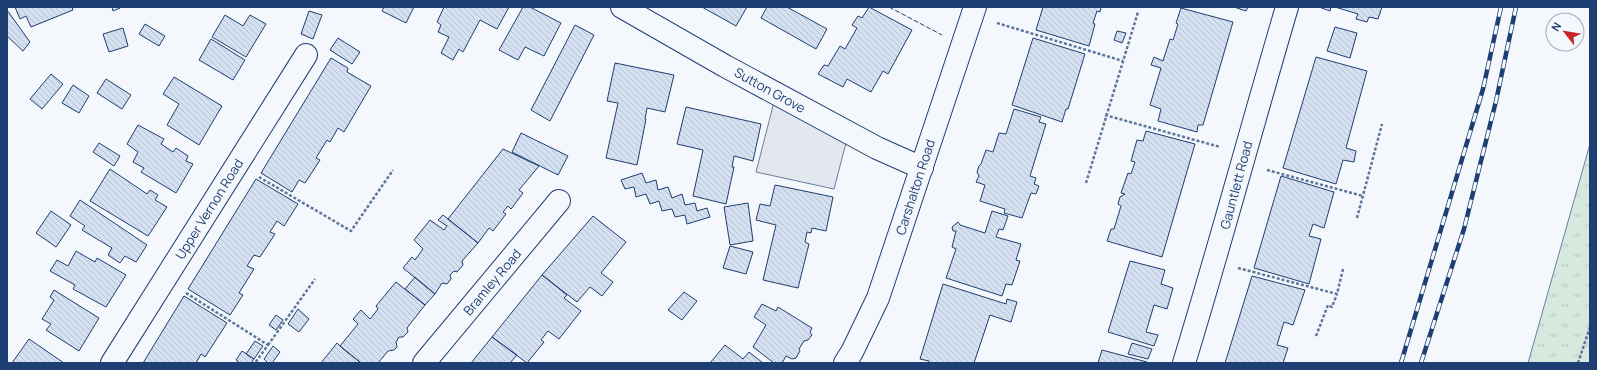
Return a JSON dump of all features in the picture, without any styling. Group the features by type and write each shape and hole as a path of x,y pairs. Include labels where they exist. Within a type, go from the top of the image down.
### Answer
{"main road":[{"name":"Sutton Grove","path":"622,7 707,56 870,145 922,168"},
{"name":"Gauntlett Road","path":"1184,363 1215,262 1242,158 1287,7"},
{"name":"Carshalton Road","path":"845,363 852,352 878,298 974,11"},
{"name":"Upper Vernon Road","path":"112,363 306,55"},
{"name":"Bramley Road","path":"424,363 559,201"}],"path":[{"path":"974,11 1123,61"},
{"path":"1086,183 1105,115 1138,12"},
{"path":"1105,115 1363,196"},
{"path":"1357,218 1382,124"},
{"path":"237,164 351,231 393,170"},
{"path":"1215,262 1337,294"},
{"path":"1316,336 1328,305 1332,307 1343,269"},
{"path":"165,279 268,345"},
{"path":"255,363 315,279"},
{"path":"1578,363 1590,327"}],"green space":[{"path":"1590,144 1590,363 1528,363"}],"shaded area":[{"path":"774,102 846,143 834,189 756,172"}],"building":[{"path":"15,7 72,7 73,10 31,27 26,16 20,19"},
{"path":"112,7 120,7 120,8 113,11"},
{"path":"384,7 414,7 406,23 382,11"},
{"path":"444,7 509,7 497,29 480,20 463,52 459,49 453,60 441,53 449,37 438,32 441,25 437,22"},
{"path":"523,7 530,7 561,23 544,56 525,47 518,60 499,50"},
{"path":"702,7 747,7 736,26"},
{"path":"767,7 787,7 827,29 816,49 761,18"},
{"path":"869,7 912,30 888,74 883,71 871,92 847,79 843,87 818,74 824,65 828,66 840,46 845,49 857,28 852,25 858,16 862,18"},
{"path":"1043,7 1101,7 1100,12 1097,11 1093,23 1095,24 1089,46 1036,30"},
{"path":"1234,7 1248,7 1246,11"},
{"path":"1319,7 1331,7 1330,11"},
{"path":"1335,7 1382,7 1378,19 1369,17 1367,22 1356,19 1358,14"},
{"path":"1181,8 1233,22 1203,125 1198,125 1197,132 1158,121 1161,109 1150,105 1161,68 1151,65 1154,57 1163,61 1170,39 1173,40 1178,24 1176,23"},
{"path":"7,10 30,42 23,51 7,36"},
{"path":"309,11 322,15 313,39 301,34"},
{"path":"225,15 243,26 250,15 266,24 246,57 212,37"},
{"path":"145,24 165,36 159,46 139,34"},
{"path":"575,25 594,35 550,121 531,110"},
{"path":"1335,27 1357,33 1350,58 1327,51"},
{"path":"123,28 128,46 109,52 103,34"},
{"path":"1117,31 1126,33 1122,43 1114,40"},
{"path":"338,38 360,52 352,64 330,50"},
{"path":"1033,38 1085,54 1068,109 1066,109 1062,122 1012,105"},
{"path":"211,39 245,60 233,80 199,60"},
{"path":"1316,57 1367,71 1346,148 1356,151 1354,162 1343,160 1336,184 1283,168"},
{"path":"331,58 348,68 347,72 371,86 344,132 338,128 330,142 327,140 316,158 320,160 305,183 299,180 292,192 261,173"},
{"path":"615,63 674,75 665,112 647,108 637,165 606,158 618,103 607,101"},
{"path":"51,74 63,84 42,109 30,99"},
{"path":"174,77 222,106 199,145 167,125 179,104 163,94"},
{"path":"106,79 131,95 122,109 97,93"},
{"path":"73,85 89,96 79,113 62,103"},
{"path":"686,107 761,124 753,161 734,156 732,167 734,167 726,204 693,196 703,150 677,144"},
{"path":"1014,109 1041,117 1039,122 1046,124 1030,176 1036,178 1034,184 1039,186 1036,194 1031,193 1022,218 1004,213 1005,209 980,201 985,185 976,182 979,176 977,172 986,150 993,152 999,133 1006,134"},
{"path":"138,125 164,139 161,144 173,152 176,148 188,156 186,161 193,164 176,193 141,172 144,168 133,162 138,152 127,144"},
{"path":"1146,131 1195,144 1162,257 1107,241 1111,229 1114,229 1121,206 1118,204 1120,197 1125,194 1121,193 1128,173 1131,174 1135,162 1131,161 1137,140 1143,141"},
{"path":"521,133 568,156 558,175 512,152"},
{"path":"99,143 120,156 114,166 93,152"},
{"path":"503,149 539,166 519,190 523,193 511,209 508,206 503,212 506,214 493,231 489,228 478,243 448,219"},
{"path":"110,169 147,194 150,190 158,195 155,200 167,207 148,236 90,201"},
{"path":"642,173 646,183 656,180 658,190 668,187 672,198 682,194 685,205 695,203 697,211 707,208 710,217 687,224 685,215 675,217 672,209 662,211 659,201 650,204 646,194 636,197 634,187 625,189 621,180"},
{"path":"1281,176 1334,192 1324,228 1313,224 1309,236 1321,239 1309,284 1254,268"},
{"path":"256,179 298,204 284,226 277,221 270,232 275,234 260,257 254,255 247,266 254,269 239,293 243,295 230,315 188,289"},
{"path":"775,185 833,197 826,231 812,228 811,233 807,232 805,242 809,244 798,288 763,280 776,225 756,220 760,204 770,206"},
{"path":"80,200 147,245 136,262 125,256 120,263 108,255 112,248 82,230 85,226 70,216"},
{"path":"748,203 753,241 730,245 724,207"},
{"path":"51,211 71,225 56,247 36,233"},
{"path":"992,211 1008,216 1003,230 999,229 996,237 1021,244 1016,260 1020,261 1012,285 1006,284 1002,296 946,278 956,249 952,247 956,231 953,231 952,227 958,222 960,225 985,233"},
{"path":"443,215 478,243 462,261 463,265 457,272 454,271 450,275 451,279 447,284 442,283 435,294 403,268 412,257 415,260 423,249 414,240 430,220 444,230 447,226 438,220"},
{"path":"593,216 626,242 601,273 613,282 602,296 590,287 577,302 542,275"},
{"path":"730,246 753,252 746,274 723,268"},
{"path":"76,251 95,262 97,258 126,275 106,307 73,289 75,285 50,271 57,260 68,266"},
{"path":"1130,261 1165,270 1161,284 1173,288 1167,309 1154,305 1146,332 1158,335 1154,346 1108,332"},
{"path":"542,275 567,295 564,298 581,311 559,339 548,331 541,340 544,342 527,363 492,337"},
{"path":"1252,276 1305,290 1293,325 1284,322 1277,345 1288,348 1283,363 1225,363"},
{"path":"415,277 435,294 425,305 405,289"},
{"path":"396,282 425,305 407,328 408,332 403,337 399,337 396,342 397,347 394,350 388,351 378,363 361,363 340,346 358,324 353,319 361,310 370,319 378,309 376,306"},
{"path":"943,284 1006,304 1007,299 1017,302 1011,322 990,315 974,363 928,363 929,361 920,359"},
{"path":"54,290 99,318 79,351 46,330 51,324 42,319 54,300 50,297"},
{"path":"684,292 697,301 682,320 668,310"},
{"path":"184,296 227,323 205,357 201,354 196,363 143,363"},
{"path":"762,304 776,311 778,307 812,328 810,332 812,335 808,340 804,341 796,358 792,359 786,356 782,363 774,363 753,347 766,325 754,317"},
{"path":"298,309 309,319 299,332 288,324"},
{"path":"276,315 283,320 276,330 269,325"},
{"path":"492,337 517,355 510,363 471,363"},
{"path":"29,339 64,363 12,363"},
{"path":"255,341 263,346 254,359 246,354"},
{"path":"337,343 340,346 361,363 321,363"},
{"path":"1132,343 1152,349 1148,359 1128,354"},
{"path":"725,345 743,359 749,352 763,363 710,363"},
{"path":"273,346 280,352 272,363 268,363 264,359"},
{"path":"1102,350 1147,362 1098,363"},
{"path":"242,351 254,359 251,363 240,363 236,360"}],"railway":[{"path":"1401,363 1483,89 1501,7"},
{"path":"1421,363 1464,229 1496,101 1516,7"}],"fence":[{"path":"889,7 942,35"}]}
